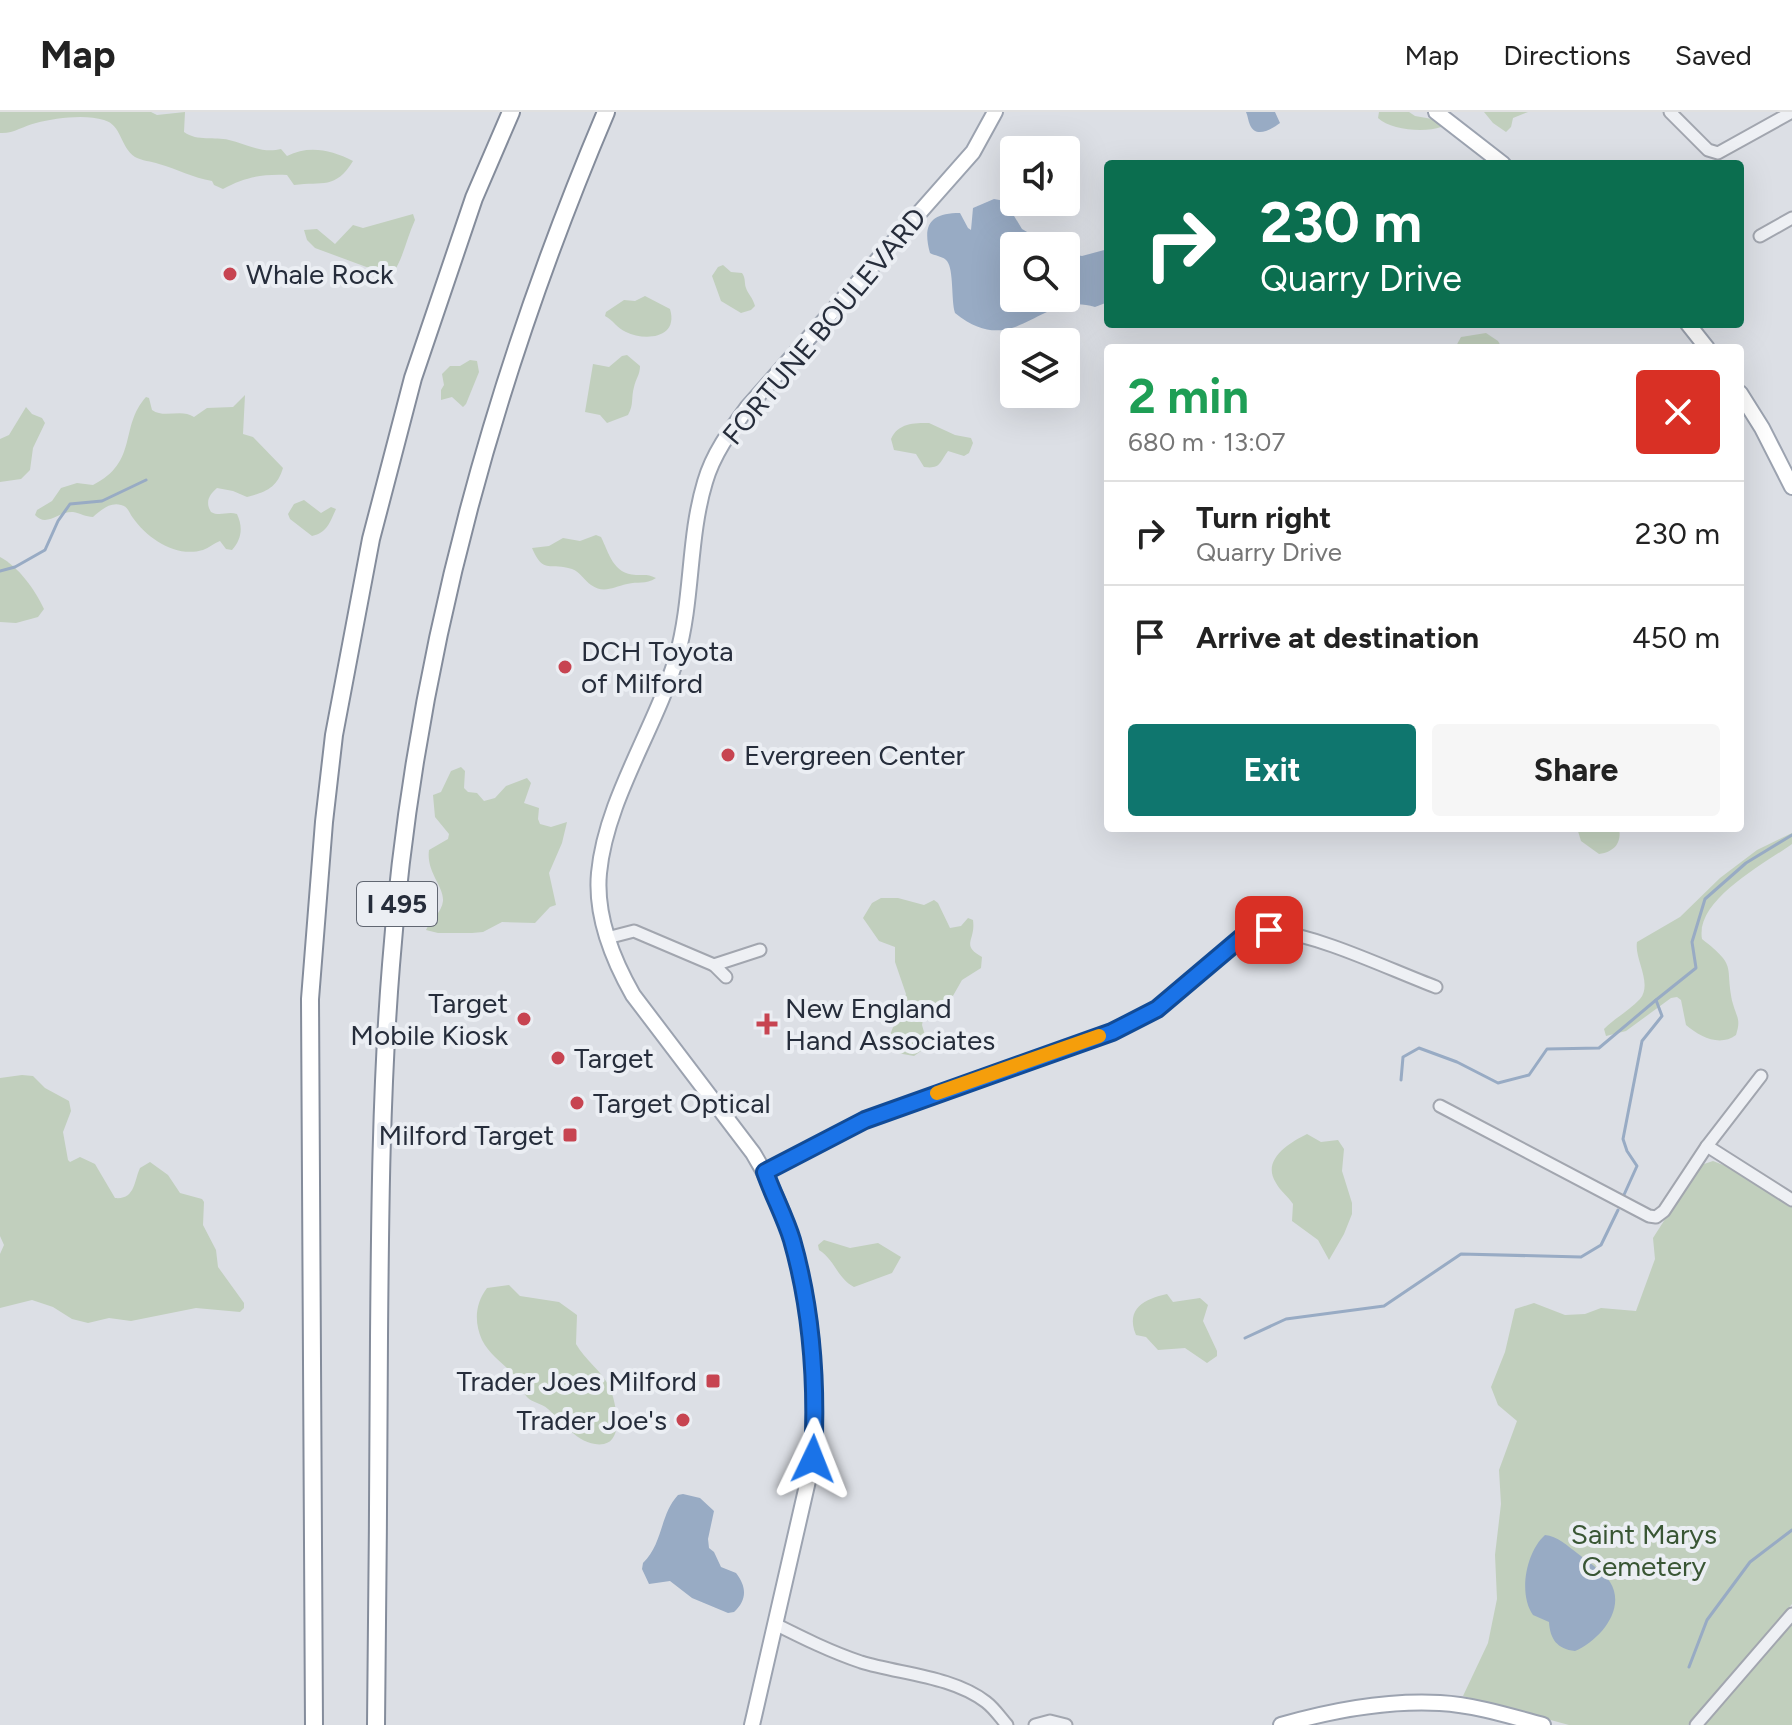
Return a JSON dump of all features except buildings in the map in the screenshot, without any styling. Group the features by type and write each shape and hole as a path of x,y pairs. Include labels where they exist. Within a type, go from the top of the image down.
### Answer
{"highway":[{"name":"I 495","path":"314,1725 310,999 332,750 349,646 396,438 474,198 511,112"},
{"name":"I 495","path":"376,1725 384,1062 391,963 412,788 439,634 479,469 569,198 606,112"},
{"path":"378,1587 387,1725"}],"main road":[{"name":"FORTUNE BOULEVARD","path":"752,1725 813,1459 815,1431 810,1336 800,1273 791,1238 765,1172 633,995 620,972 607,938 600,906 602,850 677,656 689,599 699,510 715,455 747,408 973,152 995,112"},
{"path":"1436,112 1498,160"},
{"path":"1691,328 1704,344"},
{"path":"1744,399 1792,487"},
{"path":"1281,1725 1364,1706 1442,1703 1543,1725"}],"street":[{"path":"1670,112 1708,150 1716,153 1792,112"},
{"path":"1760,236 1792,218"},
{"path":"765,1172 865,1120 1146,1017 1241,938 1256,931 1269,930 1313,941 1436,987"},
{"path":"607,938 624,931 634,931 714,965 726,977"},
{"path":"714,965 760,950"},
{"path":"1440,1106 1649,1216 1657,1216 1664,1211 1707,1146 1761,1076"},
{"path":"1707,1146 1792,1200"},
{"path":"1696,1725 1792,1614"},
{"path":"775,1624 862,1662 920,1675 976,1696 992,1706 1007,1725"},
{"path":"1035,1725 1050,1721 1066,1725"}],"green space":[{"path":"0,112 151,112 157,115 185,112 184,132 195,137 223,139 261,149 281,149 287,156 320,150 353,161 340,176 328,182 294,185 287,175 270,175 246,179 223,189 212,181 135,157 126,148 114,126 104,120 61,118 0,133"},
{"path":"1379,112 1409,112 1438,120 1441,127 1426,130 1399,128 1378,118"},
{"path":"1484,112 1528,112 1513,118 1506,132"},
{"path":"413,214 415,220 400,261 393,273 388,275 315,248 307,240 304,230 317,229 335,244 353,225 363,228"},
{"path":"723,265 731,272 742,273 755,306 751,310 741,313 721,301 712,276"},
{"path":"645,296 670,309 671,319 665,332 650,337 633,335 605,316 606,312 624,300 635,301"},
{"path":"1486,333 1500,344 1457,344 1461,337"},
{"path":"627,355 640,366 631,408 628,415 607,423 600,415 585,412 593,364 609,367"},
{"path":"470,360 477,361 479,372 466,404 463,407 452,397 441,400 444,385 442,374 450,366 460,366"},
{"path":"245,395 243,434 253,437 283,468 274,485 260,493 247,497 217,488 210,496 208,505 211,512 237,514 240,533 232,550 226,549 220,541 193,552 173,549 146,533 127,508 117,504 102,509 93,517 68,512 44,520 35,515 37,510 52,501 61,488 77,483 93,485 117,466 138,408 146,397 152,410 157,413 184,413 194,417 207,408 233,407"},
{"path":"26,407 45,423 33,448 30,470 21,479 0,482 0,439 9,435"},
{"path":"929,423 955,435 971,438 973,443 969,453 964,456 948,451 939,464 924,467 916,454 894,450 891,439 898,430 912,424"},
{"path":"304,500 321,513 331,507 336,509 327,526 317,535 312,536 288,514 294,504"},
{"path":"596,535 601,537 613,562 622,571 656,578 600,589 572,569 544,565 532,548 549,546 563,538 580,541"},
{"path":"0,557 20,573 36,594 44,609 38,617 16,623 0,622"},
{"path":"461,767 465,771 464,788 477,793 484,801 495,798 506,786 527,778 531,783 524,803 539,808 540,824 551,827 567,822 549,873 556,905 535,923 502,922 483,932 472,933 426,930 443,901 430,865 429,850 448,839 449,834 435,817 433,795 441,792 451,771"},
{"path":"1578,832 1619,832 1613,849 1599,854 1581,841"},
{"path":"1792,833 1792,844 1734,884 1709,911 1703,925 1702,939 1721,956 1728,968 1738,1022 1736,1035 1717,1040 1697,1033 1686,1025 1681,1000 1677,997 1671,998 1626,1031 1606,1036 1604,1029 1636,1003 1643,993 1645,986 1637,942 1680,917 1720,878 1757,850"},
{"path":"881,898 898,898 924,905 934,900 950,928 961,926 968,918 973,920 970,946 982,957 981,968 962,980 946,1008 924,1014 922,1025 928,1046 914,1056 897,1053 890,1047 890,1035 906,994 895,962 895,947 879,941 863,918 872,903"},
{"path":"33,1076 45,1088 69,1101 71,1111 63,1132 68,1160 70,1162 80,1157 95,1164 115,1198 130,1193 140,1168 150,1162 168,1175 180,1193 202,1199 203,1225 216,1250 218,1267 244,1303 240,1312 196,1308 131,1321 109,1318 88,1323 32,1300 0,1308 0,1254 4,1245 0,1236 0,1078"},
{"path":"1307,1134 1321,1142 1338,1140 1344,1149 1342,1171 1352,1203 1352,1214 1329,1260 1318,1240 1292,1221 1293,1204 1272,1175 1274,1160 1279,1153"},
{"name":"Saint Marys Cemetery","path":"1713,1161 1731,1168 1792,1207 1792,1604 1688,1725 1569,1725 1463,1696 1488,1643 1497,1599 1495,1555 1501,1504 1499,1470 1517,1421 1498,1405 1491,1387 1505,1352 1515,1309 1534,1303 1565,1315 1585,1314 1601,1308 1636,1311 1655,1259 1653,1238 1697,1169"},
{"path":"824,1240 850,1248 878,1243 901,1257 892,1273 854,1287 819,1250 818,1245"},
{"path":"509,1285 520,1296 559,1302 577,1315 576,1344 607,1382 614,1401 617,1419 610,1441 595,1444 579,1438 546,1407 532,1401 524,1393 519,1380 482,1340 477,1313 480,1300 487,1288"},
{"path":"1167,1294 1173,1302 1200,1298 1208,1305 1203,1321 1217,1356 1207,1363 1185,1348 1158,1350 1146,1337 1136,1335 1133,1326 1135,1311 1145,1302"},
{"name":"Saint Marys Cemetery","path":"1792,1621 1792,1725 1702,1725"}],"water":[{"path":"1246,112 1275,112 1280,123 1264,132 1256,131 1250,125"},
{"path":"994,199 1000,200 1000,216 1014,216 1027,232 1000,232 1000,312 1049,312 1011,328 995,330 976,326 955,313 949,265 943,258 930,253 928,228 942,215 960,213 971,230 973,208"},
{"path":"1104,250 1104,304 1095,307 1080,305 1080,256"},
{"path":"683,1494 700,1498 714,1511 709,1548 721,1567 736,1573 744,1588 741,1603 734,1612 728,1613 692,1598 670,1581 649,1584 642,1569 672,1503"},
{"path":"1545,1535 1562,1542 1599,1570 1614,1592 1615,1603 1608,1623 1593,1640 1575,1651 1563,1648 1556,1642 1549,1622 1533,1615 1528,1606 1526,1574 1533,1552"}],"waterway":[{"path":"0,571 15,567 45,550 58,521 70,504 102,501 146,480"},
{"path":"1623,1197 1637,1166 1623,1139 1642,1041 1662,1016 1656,1000 1696,968 1692,942 1705,899 1746,863 1792,835"},
{"path":"1401,1080 1403,1057 1419,1048 1457,1062 1498,1083 1529,1075 1547,1049 1599,1048 1656,1000"},
{"path":"1245,1338 1286,1319 1384,1306 1461,1254 1581,1257 1601,1245 1618,1210"},
{"path":"1689,1667 1707,1620 1750,1562 1792,1530"}],"slow traffic":[{"path":"937,1093 1099,1036"}],"place":[{"name":"Whale Rock","path":"230,274"},
{"name":"DCH Toyota of Milford","path":"565,667"},
{"name":"Evergreen Center","path":"728,755"},
{"name":"Target Mobile Kiosk","path":"524,1019"},
{"name":"New England Hand Associates","path":"767,1024"},
{"name":"Target","path":"558,1058"},
{"name":"Target Optical","path":"577,1103"},
{"name":"Milford Target","path":"570,1135"},
{"name":"Trader Joes Milford","path":"713,1381"},
{"name":"Trader Joe's","path":"683,1420"}],"route":[{"path":"813,1459 815,1431 810,1336 800,1273 791,1238 765,1172 847,1127 1146,1017 1241,938 1249,933 1269,930"}]}
